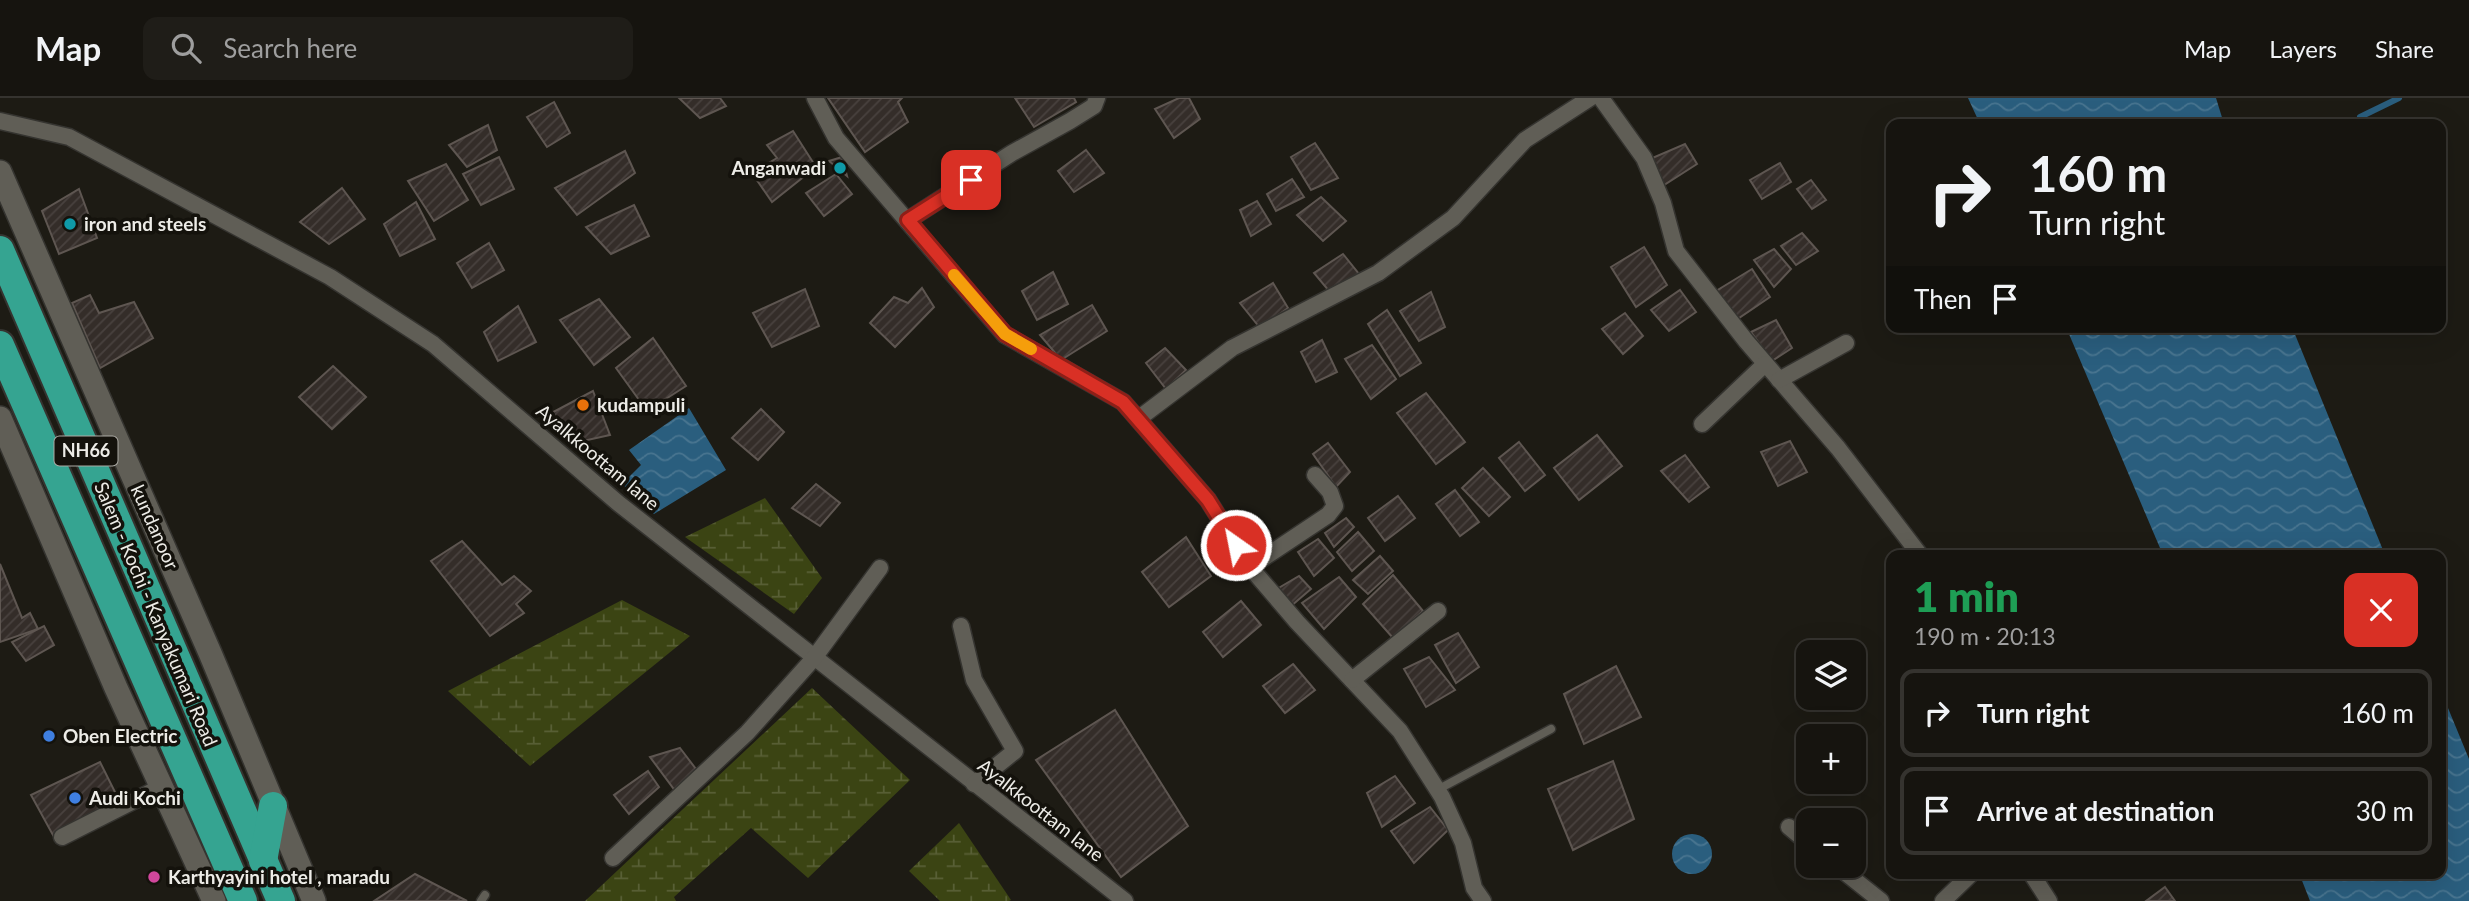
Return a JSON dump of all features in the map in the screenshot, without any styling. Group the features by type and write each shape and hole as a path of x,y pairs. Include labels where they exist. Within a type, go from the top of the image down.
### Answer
{"highway":[{"name":"Salem - Kochi - Kanyakumari Road","path":"0,250 281,901"},
{"name":"Salem - Kochi - Kanyakumari Road","path":"0,345 243,901"},
{"path":"264,861 273,806"}],"street":[{"path":"815,98 836,138 1005,334 1123,402 1208,500 1250,567 1297,622 1400,731 1437,790 1463,843 1474,888 1483,901"},
{"path":"908,220 1012,153 1094,106 1097,98"},
{"path":"1138,419 1232,348 1378,273 1453,218 1525,140 1590,98"},
{"path":"1601,98 1644,158 1663,203 1676,251 1765,364 1839,448 1916,550"},
{"name":"Ayalkkoottam lane","path":"0,121 69,138 330,277 433,344 618,503 1125,901"},
{"name":"kundanoor","path":"0,172 210,653 314,901"},
{"path":"1779,380 1846,343"},
{"path":"1702,424 1765,364"},
{"path":"0,418 110,676 214,901"},
{"path":"1250,567 1328,515 1335,506 1330,492 1315,475"},
{"path":"613,858 747,733 814,658 880,568"},
{"path":"1352,680 1438,611"},
{"path":"961,626 974,680 1015,751 974,784"},
{"path":"62,837 161,787"},
{"path":"1788,827 1796,833"},
{"path":"1853,878 1881,901"},
{"path":"1943,901 1966,879"},
{"path":"2035,879 2049,901"}],"lane":[{"path":"1437,790 1551,729"}],"green space":[{"path":"765,498 822,578 794,614 685,537"},
{"path":"622,600 690,636 530,766 448,691"},
{"path":"812,688 910,780 808,878 751,828 674,897 676,901 585,901"},
{"path":"959,823 1011,900 940,901 909,871"}],"water":[{"path":"1968,98 2216,98 2222,119 1978,119"},
{"path":"2069,333 2294,333 2383,550 2161,550"},
{"path":"689,408 726,470 654,514 622,484 641,465 629,450"},
{"path":"2446,703 2469,759 2469,901 2310,901 2301,879 2446,879"},
{"path":"1692,834 1700,835 1706,840 1711,846 1711,862 1706,868 1700,873 1692,874 1684,873 1678,868 1673,862 1672,854 1673,846 1678,840 1684,835"}],"building":[{"path":"679,98 720,98 726,106 700,118"},
{"path":"828,98 902,98 898,102 908,122 865,152"},
{"path":"1015,98 1074,98 1076,102 1034,127"},
{"path":"1179,98 1189,98 1200,119 1174,138 1155,109"},
{"path":"554,102 570,133 547,147 527,117"},
{"path":"488,125 497,150 467,167 449,145"},
{"path":"793,131 816,167 772,202 752,173 777,158 767,145"},
{"path":"1315,143 1338,178 1311,190 1291,157"},
{"path":"1685,144 1697,164 1664,185 1650,159"},
{"path":"1086,150 1104,173 1074,192 1058,171"},
{"path":"625,151 635,173 577,215 555,188"},
{"path":"499,157 514,189 481,205 463,174"},
{"name":"Anganwadi","path":"842,157 847,176 829,161"},
{"path":"1780,163 1791,182 1762,199 1750,180"},
{"path":"446,164 468,200 434,221 408,181"},
{"path":"836,174 852,194 824,216 806,193"},
{"path":"1292,179 1304,197 1276,211 1267,194"},
{"path":"1811,180 1826,200 1812,209 1797,189"},
{"path":"342,188 365,219 329,244 300,222"},
{"name":"iron and steels","path":"79,189 97,238 59,254 42,211"},
{"path":"1321,197 1346,221 1323,241 1297,215"},
{"path":"1257,201 1271,224 1251,236 1240,210"},
{"path":"416,202 435,239 400,256 384,224"},
{"path":"634,205 649,236 611,254 586,227"},
{"path":"1802,233 1818,251 1796,265 1781,246"},
{"path":"489,243 504,270 472,288 457,263"},
{"path":"1644,247 1667,285 1636,307 1611,267"},
{"path":"1774,249 1791,269 1774,287 1754,260"},
{"path":"1343,254 1359,274 1329,291 1314,273"},
{"path":"1752,269 1770,297 1736,320 1716,291"},
{"path":"1053,272 1068,304 1037,320 1022,291"},
{"path":"1273,283 1288,308 1260,328 1240,303"},
{"path":"922,288 934,307 895,347 870,323 894,297 908,303"},
{"path":"805,289 819,326 772,347 753,313"},
{"path":"1680,290 1696,312 1669,331 1651,310"},
{"path":"1431,292 1445,327 1419,341 1400,311"},
{"path":"90,295 99,313 134,302 153,338 100,368 72,303"},
{"path":"599,299 630,337 594,365 560,320"},
{"path":"1092,305 1107,331 1061,360 1040,335"},
{"path":"518,306 536,342 498,361 484,332"},
{"path":"1387,310 1421,363 1400,376 1368,324"},
{"path":"1625,313 1643,336 1623,354 1602,329"},
{"path":"1776,320 1792,348 1772,361 1751,332"},
{"path":"653,338 686,386 647,411 616,368"},
{"path":"1322,340 1337,372 1316,382 1301,352"},
{"path":"1372,345 1396,379 1371,399 1345,359"},
{"path":"1165,348 1186,370 1166,389 1146,363"},
{"path":"333,366 366,397 332,429 299,397"},
{"name":"kudampuli","path":"593,391 610,435 574,443 542,418"},
{"path":"1426,393 1465,442 1436,464 1397,413"},
{"path":"761,409 784,432 758,460 732,438"},
{"path":"1597,435 1622,466 1579,500 1554,468"},
{"path":"1790,441 1807,472 1778,486 1761,452"},
{"path":"1519,442 1545,475 1525,491 1499,458"},
{"path":"1328,443 1350,472 1336,487 1313,454"},
{"path":"1685,455 1709,487 1689,502 1661,471"},
{"path":"1483,468 1510,497 1489,516 1462,488"},
{"path":"816,484 840,503 820,526 792,508"},
{"path":"1455,490 1479,522 1460,536 1436,504"},
{"path":"1398,496 1415,518 1385,541 1368,518"},
{"path":"1346,518 1354,527 1334,547 1325,533"},
{"path":"1358,532 1374,551 1352,571 1337,552"},
{"path":"1186,537 1211,576 1169,607 1142,572"},
{"path":"1318,539 1334,558 1314,576 1298,552"},
{"path":"462,541 502,585 514,576 531,591 516,604 524,613 490,636 431,561"},
{"path":"1380,556 1393,571 1368,594 1353,580"},
{"path":"0,564 22,618 30,613 38,629 0,642"},
{"path":"1393,575 1423,611 1393,638 1363,604"},
{"path":"1299,576 1311,589 1291,606 1277,589"},
{"path":"1339,577 1356,597 1324,629 1302,603"},
{"path":"1241,601 1261,625 1223,657 1203,632"},
{"path":"44,626 54,645 26,661 12,642"},
{"path":"1458,633 1479,667 1456,683 1435,645"},
{"path":"1429,657 1455,690 1426,707 1404,669"},
{"path":"1293,664 1315,690 1285,713 1263,686"},
{"path":"1616,666 1641,717 1584,744 1564,694"},
{"path":"1115,710 1188,826 1121,877 1036,760"},
{"path":"680,748 699,773 676,792 650,757"},
{"path":"1613,761 1634,819 1573,850 1548,789"},
{"name":"Audi Kochi","path":"100,762 119,800 54,837 31,795"},
{"path":"648,771 659,787 629,814 614,795"},
{"path":"1395,776 1415,803 1382,827 1367,793"},
{"path":"1430,807 1448,830 1414,863 1391,831"},
{"path":"415,874 467,901 374,901"},
{"path":"2165,887 2175,901 2146,901"}],"waterway":[{"path":"2360,117 2399,98"}],"slow traffic":[{"path":"954,275 1005,334 1031,349"}],"place":[{"name":"Anganwadi","path":"840,168"},
{"name":"iron and steels","path":"70,224"},
{"name":"kudampuli","path":"583,405"},
{"name":"Oben Electric","path":"49,736"},
{"name":"Audi Kochi","path":"75,798"},
{"name":"Karthyayini hotel , maradu","path":"154,877"}],"route":[{"path":"971,180 908,220 1005,334 1123,402 1208,500 1236,545"}]}
